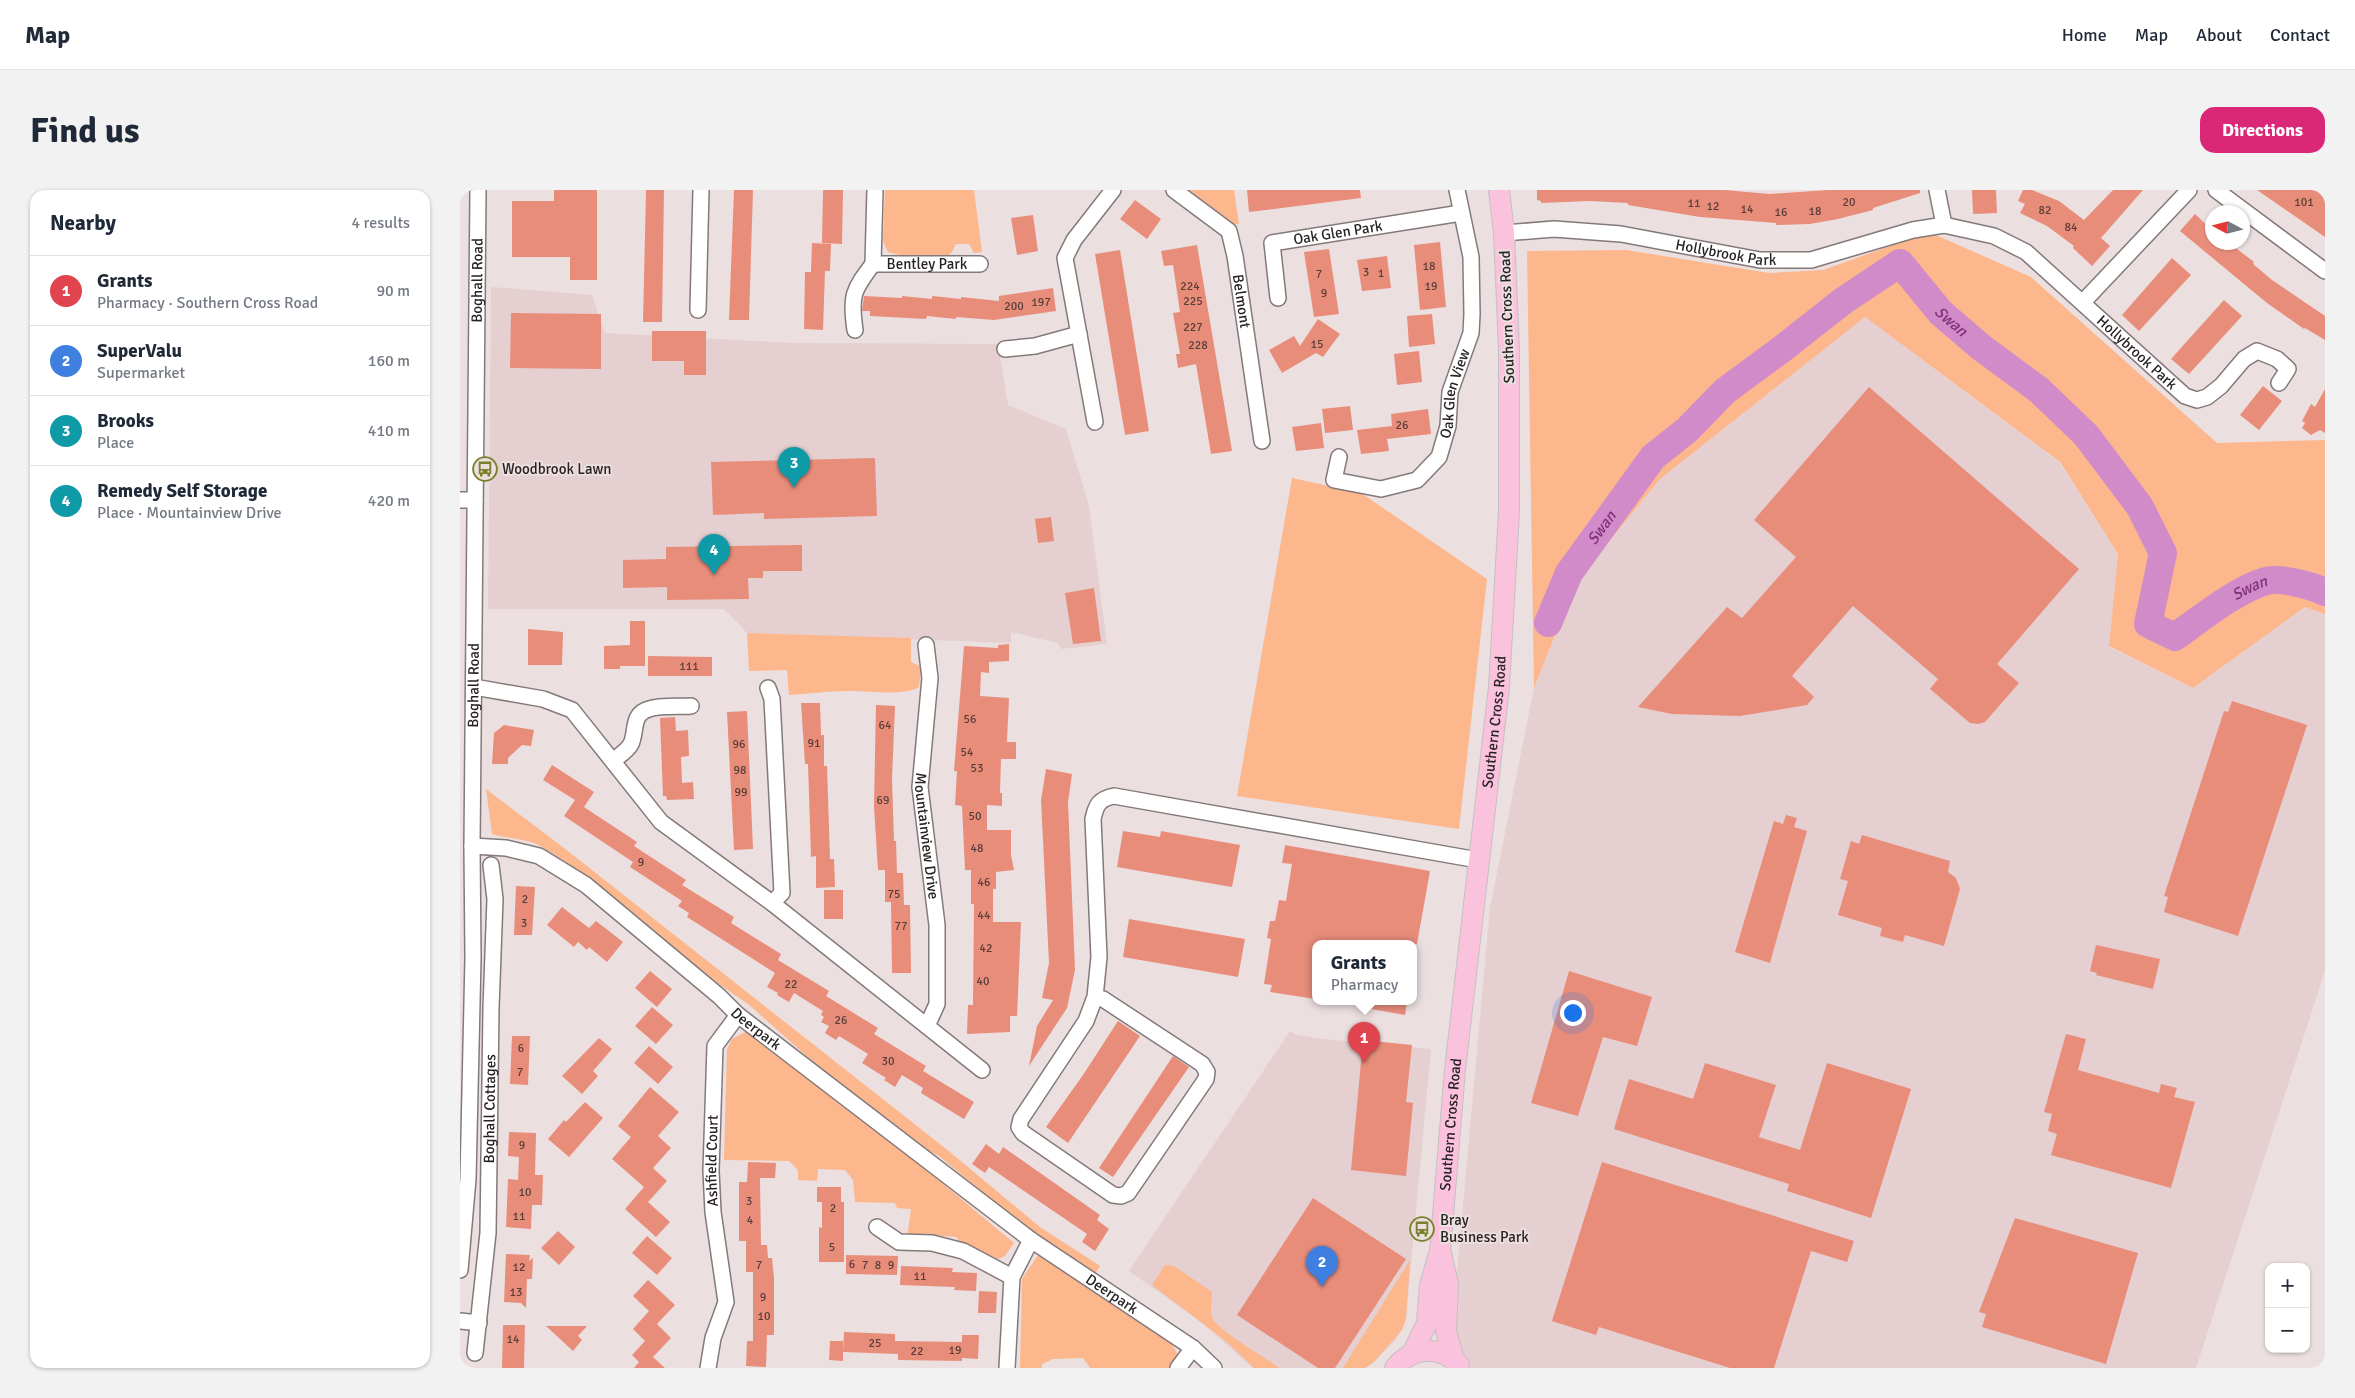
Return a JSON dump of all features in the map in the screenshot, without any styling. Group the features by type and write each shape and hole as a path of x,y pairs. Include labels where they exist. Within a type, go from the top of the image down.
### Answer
{"main road":[{"name":"Southern Cross Road","path":"1395,1368 1412,1354 1426,1323 1430,1285 1440,1251 1454,1070 1499,687 1506,583 1509,350 1504,233 1499,190"},
{"name":"Southern Cross Road","path":"1440,1251 1448,1284 1446,1331 1458,1364"},
{"name":"Southern Cross Road","path":"1412,1354 1432,1351 1444,1354 1458,1364"}],"street":[{"name":"Boghall Road","path":"460,1270 472,1008 467,957 472,846 466,757 474,687 468,500 478,190"},
{"path":"698,310 702,190"},
{"name":"Bentley Park","path":"855,330 853,314 854,292 873,264 875,190"},
{"path":"1095,422 1065,258 1074,240 1113,190"},
{"name":"Belmont","path":"1174,190 1229,231 1235,256 1262,440"},
{"name":"Oak Glen View","path":"1339,457 1334,480 1381,489 1417,480 1439,457 1448,426 1450,392 1471,333 1473,289 1471,257 1457,190"},
{"path":"1938,190 1944,225"},
{"path":"2083,302 2189,190"},
{"path":"2216,190 2325,271"},
{"name":"Oak Glen Park","path":"1278,298 1272,243 1461,213"},
{"name":"Hollybrook Park","path":"1504,233 1554,229 1620,234 1760,260 1811,260 1913,230 1944,225 1994,236 2026,252 2184,396 2197,400 2206,397 2221,386 2244,359 2258,351 2277,360 2292,363 2279,383"},
{"name":"Bentley Park","path":"873,264 980,264"},
{"path":"1005,349 1035,346 1079,334"},
{"name":"Mountainview Drive","path":"926,645 930,678 920,787 937,934 937,1004 927,1026"},
{"path":"474,687 543,698 564,705 572,710 614,760 661,822 772,903 982,1070"},
{"path":"768,688 772,699 782,893 772,903"},
{"path":"614,760 624,753 631,744 639,713 649,708 691,706"},
{"path":"1095,997 1103,999 1202,1064 1207,1072 1206,1079 1128,1193 1121,1196 1113,1195 1023,1133 1020,1127 1021,1120 1086,1021 1095,997 1099,957 1093,819 1096,806 1103,798 1124,798 1478,860"},
{"name":"Deerpark","path":"472,846 506,848 540,856 586,885 719,996 738,1015 1031,1240 1193,1348 1214,1368"},
{"name":"Boghall Cottages","path":"475,1353 486,1264 495,899 491,864"},
{"path":"472,1008 491,1008"},
{"name":"Ashfield Court","path":"708,1368 713,1338 726,1302 711,1186 715,1046 738,1015"},
{"path":"464,1179 488,1180"},
{"path":"876,1226 898,1242 932,1243 962,1251 1012,1277"},
{"path":"1006,1368 1012,1277 1031,1240"},
{"path":"460,1321 479,1323"},
{"path":"1178,1368 1193,1348"}],"shaded area":[{"path":"885,190 974,190 982,252 974,253 969,244 956,244 951,254 935,258 888,252 883,241"},
{"path":"1189,190 1234,190 1239,224 1229,225 1219,213"},
{"path":"1929,232 2031,277 2217,443 2325,440 2325,614 2305,607 2193,688 2109,646 2118,554 2060,462 1865,317 1660,479 1577,580 1534,688 1527,251 1626,250 1769,273 1823,270"},
{"path":"491,287 592,295 605,333 794,343 998,344 1008,405 1066,429 1089,506 1107,644 1061,649 1058,643 1011,632 1011,643 747,633 724,609 488,609"},
{"path":"1865,317 2059,462 2118,554 2109,647 2193,688 2305,607 2325,614 2325,971 2196,1368 1454,1368 1450,1349 1490,908 1534,688 1577,580 1660,479"},
{"path":"1292,478 1361,493 1487,579 1459,829 1237,796"},
{"path":"747,633 911,638 911,662 921,667 919,687 904,692 840,691 789,695 787,670 749,671"},
{"path":"486,789 564,848 950,1152 1040,1227 1100,1266 1095,1274 1014,1218 939,1156 896,1135 748,1004 695,965 620,902 568,863 535,843 492,834"},
{"path":"749,1030 895,1144 1014,1243 1005,1256 998,1259 963,1245 956,1237 932,1235 920,1239 907,1238 911,1209 897,1208 895,1203 855,1202 853,1180 845,1170 818,1169 817,1181 798,1180 798,1170 789,1161 724,1160 727,1049 732,1039"},
{"path":"1290,1031 1297,1035 1324,1039 1431,1049 1406,1319 1402,1330 1395,1340 1374,1362 1365,1368 1253,1368 1201,1322 1129,1271"},
{"path":"1038,1255 1172,1344 1178,1355 1171,1368 1090,1368 1083,1358 1053,1359 1042,1364 1042,1368 1020,1368 1022,1279"},
{"path":"1410,1260 1406,1319 1402,1330 1374,1362 1365,1368 1343,1368"},
{"path":"1165,1265 1174,1266 1212,1292 1211,1312 1217,1324 1279,1368 1254,1368 1227,1342 1152,1285"}],"building":[{"path":"554,190 597,190 597,280 570,280 570,257 512,257 512,201 554,201"},
{"path":"646,190 664,190 662,322 643,322"},
{"path":"734,190 753,190 749,320 729,320"},
{"path":"823,190 843,190 842,244 822,243"},
{"path":"1247,190 1360,190 1361,198 1249,212"},
{"path":"1537,190 1725,190 1769,194 1827,190 1920,190 1920,193 1873,208 1873,210 1838,219 1810,224 1776,225 1776,223 1700,217 1628,205 1628,203 1590,201 1541,203 1541,201 1537,200"},
{"path":"1972,190 1996,190 1997,213 1973,214"},
{"path":"2023,190 2032,190 2059,201 2084,220 2113,190 2143,190 2101,238 2110,246 2092,266 2073,248 2074,246 2047,226 2020,213 2025,204 2018,201"},
{"path":"2257,190 2318,190 2325,195 2325,237"},
{"path":"1135,200 1161,219 1147,239 1120,219"},
{"path":"2195,214 2205,223 2205,250 2238,250 2272,280 2325,316 2325,340 2304,329 2267,303 2180,231"},
{"path":"1033,215 1038,251 1017,255 1011,218"},
{"path":"1440,242 1446,307 1420,310 1414,245"},
{"path":"812,243 831,244 830,271 825,271 823,330 804,329 805,272 811,272"},
{"path":"1197,245 1232,451 1211,454 1196,364 1178,368 1176,354 1180,354 1173,313 1180,312 1173,265 1164,266 1161,251"},
{"path":"1329,249 1339,314 1314,317 1304,252"},
{"path":"1120,250 1149,431 1125,435 1095,254"},
{"path":"1387,256 1391,288 1362,291 1357,260"},
{"path":"2172,258 2191,275 2139,331 2122,315"},
{"path":"1053,288 1056,311 994,320 927,316 926,319 870,316 870,311 862,311 864,296 902,298 902,296 932,299 932,296 961,299 961,297 999,301 999,296"},
{"path":"2224,300 2242,316 2189,374 2171,359"},
{"path":"511,313 601,314 601,369 510,368"},
{"path":"1432,314 1435,344 1409,347 1407,316"},
{"path":"1318,319 1340,334 1323,357 1316,353 1282,373 1269,350 1294,336 1300,346"},
{"path":"652,331 706,331 706,375 684,375 684,361 652,361"},
{"path":"1419,351 1422,382 1397,385 1394,354"},
{"path":"2263,386 2282,401 2259,430 2240,415"},
{"path":"1869,387 2079,569 1997,664 2019,683 1985,722 1978,724 1970,723 1930,689 1938,679 1853,606 1792,676 1814,697 1807,705 1740,716 1672,714 1638,707 1727,607 1742,618 1796,557 1754,520"},
{"path":"2325,389 2325,433 2320,430 2311,435 2302,428 2305,423 2302,421 2311,404 2315,407"},
{"path":"1350,406 1353,430 1325,433 1322,409"},
{"path":"1428,409 1431,434 1387,439 1389,451 1361,454 1357,430 1392,426 1391,414"},
{"path":"1321,423 1324,448 1296,451 1292,427"},
{"path":"875,458 877,516 764,519 764,513 713,515 711,462"},
{"path":"1051,517 1054,541 1038,543 1035,519"},
{"path":"802,545 802,571 763,571 763,578 748,578 749,599 667,600 667,587 623,588 623,560 666,559 666,547"},
{"path":"1094,588 1101,641 1073,644 1065,593"},
{"path":"630,621 645,621 645,666 620,666 620,669 604,669 604,646 630,645"},
{"path":"528,629 563,632 562,665 528,665"},
{"path":"1009,644 1009,661 989,662 989,673 981,672 980,696 1009,698 1007,742 1016,742 1016,759 1001,759 1000,793 1002,793 1002,806 987,805 987,830 1011,830 1011,855 1014,870 996,872 996,889 993,889 993,922 1021,922 1017,1016 1010,1016 1010,1032 967,1034 968,1005 973,1005 974,904 971,904 971,870 965,870 962,806 955,805 957,771 954,771 964,646 998,648 998,645"},
{"path":"648,656 712,657 712,676 648,676"},
{"path":"2232,701 2307,725 2238,936 2164,912 2168,897 2164,896 2224,711 2228,712"},
{"path":"801,703 820,703 821,735 824,735 824,766 827,766 830,859 834,859 835,887 816,888 816,856 811,857 808,764 805,764"},
{"path":"876,705 895,706 892,779 894,841 896,841 897,873 903,873 904,905 910,905 911,973 892,973 891,902 885,902 885,870 878,870 874,807"},
{"path":"747,711 753,849 734,850 727,712"},
{"path":"675,717 676,731 688,730 689,756 681,757 682,783 693,782 694,799 667,800 666,796 663,796 660,718"},
{"path":"504,725 534,730 531,746 522,745 508,758 508,764 492,764 494,733"},
{"path":"552,765 594,792 584,807 637,842 634,846 686,880 682,885 734,917 731,923 781,954 778,960 829,991 826,996 878,1028 874,1034 926,1066 923,1071 974,1102 964,1119 921,1093 923,1088 902,1075 895,1087 884,1080 886,1078 862,1063 868,1054 839,1036 836,1040 825,1033 829,1026 821,1022 824,1017 821,1015 823,1011 794,993 789,1002 777,995 778,993 767,987 775,973 687,917 689,913 678,906 682,901 630,867 633,862 564,816 575,800 543,780"},
{"path":"1046,769 1072,774 1068,802 1075,970 1067,1008 1029,1066 1037,1026 1053,1000 1042,998 1049,963 1041,800"},
{"path":"1786,815 1797,818 1794,827 1807,831 1770,963 1735,952 1774,821 1783,824"},
{"path":"1123,831 1160,837 1161,831 1240,845 1232,887 1117,867"},
{"path":"1862,835 1950,861 1948,872 1956,878 1960,889 1944,946 1905,935 1903,942 1880,936 1882,928 1838,915 1848,881 1840,879 1851,841 1859,844"},
{"path":"1285,845 1430,871 1417,944 1417,940 1312,940 1312,999 1270,992 1272,985 1264,984 1271,939 1267,938 1270,921 1275,921 1279,900 1286,901 1292,864 1282,863"},
{"path":"516,886 535,887 532,935 514,935"},
{"path":"824,890 843,890 843,919 824,919"},
{"path":"562,907 589,928 596,921 623,942 607,962 589,947 587,950 578,942 574,947 547,925"},
{"path":"1129,919 1245,939 1238,977 1123,957"},
{"path":"2096,945 2160,959 2153,989 2096,975 2097,973 2090,971"},
{"path":"650,971 672,989 657,1007 635,988"},
{"path":"1569,971 1652,997 1637,1046 1603,1037 1578,1116 1531,1103"},
{"path":"1366,1005 1407,1005 1405,1015 1366,1008"},
{"path":"652,1007 673,1025 656,1044 635,1026"},
{"path":"1118,1021 1140,1036 1068,1143 1046,1127"},
{"path":"2066,1034 2086,1039 2078,1070 2159,1093 2161,1084 2177,1088 2174,1097 2195,1102 2171,1188 2051,1155 2057,1134 2048,1131 2052,1114 2044,1112"},
{"path":"512,1036 530,1036 528,1085 510,1084"},
{"path":"599,1038 612,1049 593,1071 598,1076 582,1094 562,1076"},
{"path":"1363,1040 1412,1045 1406,1102 1413,1103 1406,1176 1351,1170"},
{"path":"649,1046 673,1067 658,1084 634,1063"},
{"path":"1173,1056 1189,1067 1113,1177 1099,1168"},
{"path":"1705,1063 1776,1085 1759,1137 1800,1150 1827,1063 1911,1089 1871,1218 1787,1191 1789,1184 1614,1129 1629,1079 1693,1099"},
{"path":"650,1087 679,1112 658,1136 671,1148 653,1168 667,1181 648,1202 670,1222 656,1237 625,1209 644,1187 612,1159 631,1137 618,1126"},
{"path":"585,1102 603,1118 569,1157 548,1139 564,1120 566,1122"},
{"path":"509,1132 536,1133 535,1175 543,1175 542,1205 532,1205 531,1229 506,1227 508,1179 518,1180 519,1157 508,1156"},
{"path":"986,1144 999,1154 1003,1147 1100,1215 1097,1220 1109,1229 1095,1251 1082,1242 1087,1234 989,1167 985,1173 972,1164"},
{"path":"748,1162 776,1163 775,1178 760,1178 761,1245 767,1245 768,1258 772,1258 774,1278 774,1335 767,1335 766,1367 746,1366 747,1341 753,1341 753,1272 746,1272 746,1241 739,1241 739,1182 747,1182"},
{"path":"1602,1162 1854,1241 1847,1262 1811,1251 1774,1368 1730,1368 1599,1327 1596,1335 1552,1321"},
{"path":"817,1187 841,1187 841,1202 844,1202 844,1262 819,1262 819,1227 822,1228 822,1202 817,1202"},
{"path":"1313,1198 1406,1259 1335,1368 1318,1368 1237,1315"},
{"path":"2015,1218 2138,1253 2106,1364 1982,1327 1986,1314 1979,1312"},
{"path":"558,1231 575,1247 559,1265 541,1248"},
{"path":"647,1236 672,1258 657,1275 632,1253"},
{"path":"506,1254 530,1255 529,1261 533,1258 532,1279 527,1279 526,1308 521,1303 504,1302"},
{"path":"846,1255 898,1256 897,1275 846,1274"},
{"path":"901,1266 953,1268 952,1272 977,1273 976,1291 954,1290 955,1287 900,1285"},
{"path":"648,1280 675,1305 657,1324 671,1338 653,1357 665,1368 634,1368 639,1362 632,1355 645,1341 633,1329 649,1311 633,1296"},
{"path":"979,1291 997,1292 996,1313 978,1313"},
{"path":"503,1325 525,1325 524,1368 502,1368"},
{"path":"546,1326 587,1326 578,1336 582,1340 573,1351"},
{"path":"844,1332 895,1334 895,1341 962,1342 962,1335 979,1335 978,1359 962,1358 962,1361 898,1360 898,1354 843,1352"},
{"path":"830,1341 843,1341 843,1361 829,1360"}],"waterway":[{"name":"Swan","path":"1548,623 1569,573 1653,457 1687,430 1725,391 1843,301 1900,263 1941,313 1982,348 2039,390 2086,435 2140,507 2163,553 2148,624 2175,637 2231,598 2266,581 2279,580 2296,583 2325,592"}],"place":[{"name":"Woodbrook Lawn","path":"485,469"},
{"name":"Brooks","path":"794,488"},
{"name":"Remedy Self Storage","path":"714,575"},
{"name":"Grants","path":"1364,1063"},
{"name":"Bray Business Park","path":"1422,1229"},
{"name":"SuperValu","path":"1322,1287"}]}
